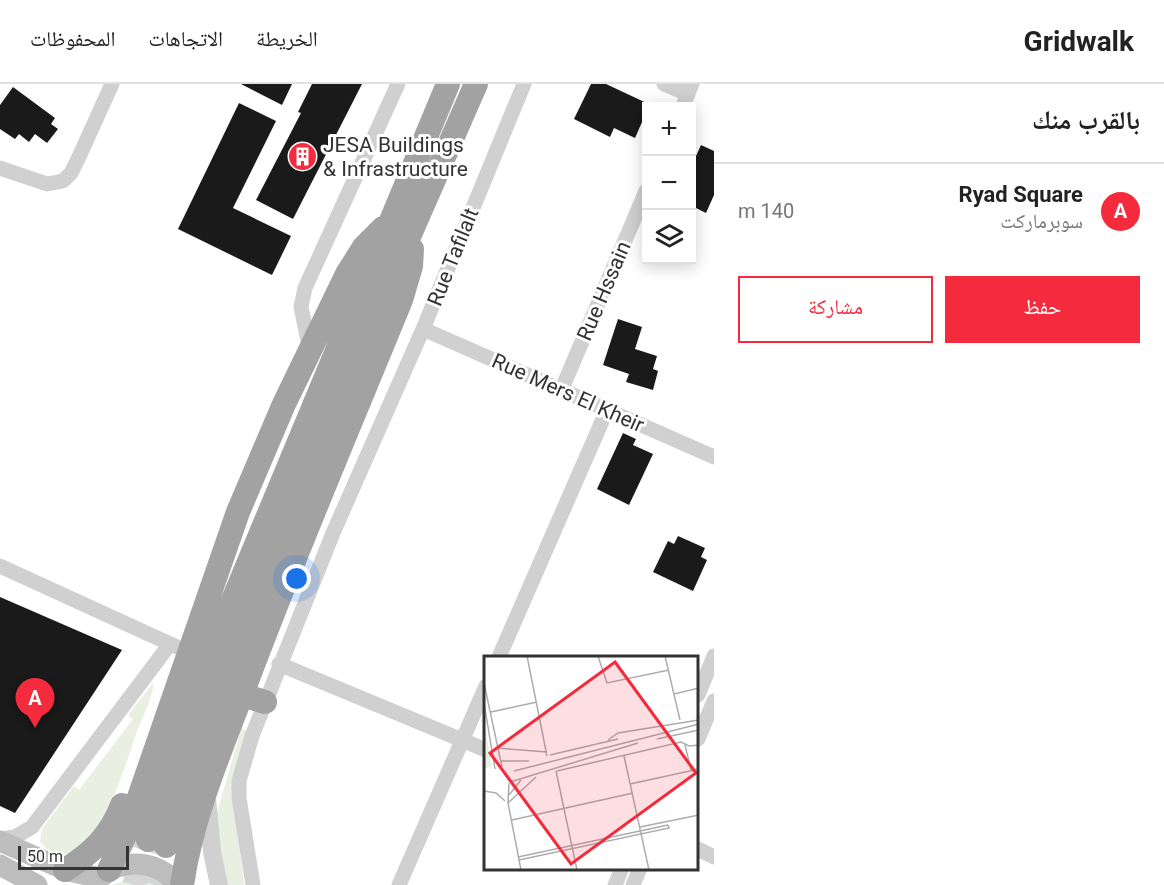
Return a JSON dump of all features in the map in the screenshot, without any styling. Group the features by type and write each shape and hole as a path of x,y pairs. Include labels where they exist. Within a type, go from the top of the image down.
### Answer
{"highway":[{"path":"180,885 206,792 269,619 401,300 411,266 402,226 448,84"},
{"path":"157,843 208,660 317,395 476,84"},
{"path":"101,878 128,829 156,747 179,648 310,350 358,256 372,238 402,226"},
{"path":"242,694 265,702"},
{"path":"65,870 86,857 104,839 117,817 134,773 156,747"}],"main road":[{"path":"0,840 39,860 65,870 101,878 136,863 162,870 180,885"},
{"path":"0,866 37,885"}],"street":[{"path":"0,168 29,180 47,184 55,183 71,173 112,84"},
{"path":"310,350 301,306 305,288 398,84"},
{"name":"Rue Tafilalt","path":"253,885 239,798 239,782 265,702 333,533 423,329 524,84"},
{"path":"664,84 688,95"},
{"name":"Rue Hssain","path":"561,391 642,200"},
{"name":"Rue Mers El Kheir","path":"423,329 714,457"},
{"path":"499,656 607,410"},
{"path":"0,566 179,648 32,827 15,837 0,840"},
{"path":"699,693 714,656"},
{"path":"279,664 484,749"},
{"path":"399,885 484,691"},
{"path":"699,737 714,701"},
{"path":"206,792 212,852 219,885"},
{"path":"32,827 32,845 39,860"},
{"path":"699,850 714,857"},
{"path":"615,885 621,870"},
{"path":"633,885 639,870"}],"green space":[{"path":"154,682 117,788 95,831 83,846 69,854 54,852 46,848 40,841 42,829 74,786 79,790 133,719 128,715"},
{"path":"241,729 247,731 232,788 244,885 224,885 216,816"},
{"path":"135,877 147,879 158,885 112,885"}],"building":[{"path":"241,84 292,84 282,105"},
{"name":"JESA Buildings & Infrastructure","path":"312,84 362,84 293,219 256,200 301,113 298,112"},
{"path":"591,84 606,84 644,102 642,102 642,122 635,138 614,128 610,137 574,119"},
{"path":"13,87 55,118 51,124 58,129 47,143 35,134 29,142 19,134 15,139 0,129 0,105"},
{"path":"239,103 276,121 233,208 291,236 272,275 178,229"},
{"path":"701,145 714,151 714,195 706,213 696,208 696,156"},
{"path":"618,319 642,327 635,349 657,356 653,369 658,371 653,390 626,382 629,374 603,365"},
{"path":"623,433 636,439 633,445 653,454 629,505 597,489"},
{"path":"678,536 705,548 701,557 707,560 693,591 653,572 668,541 674,544"},
{"path":"0,597 122,650 15,813 0,806"}],"tunnel":[{"path":"134,885 148,840"},
{"path":"155,885 166,846"}],"place":[{"name":"JESA Buildings & Infrastructure","path":"302,157"},
{"name":"Ryad Square","path":"35,728"}]}
